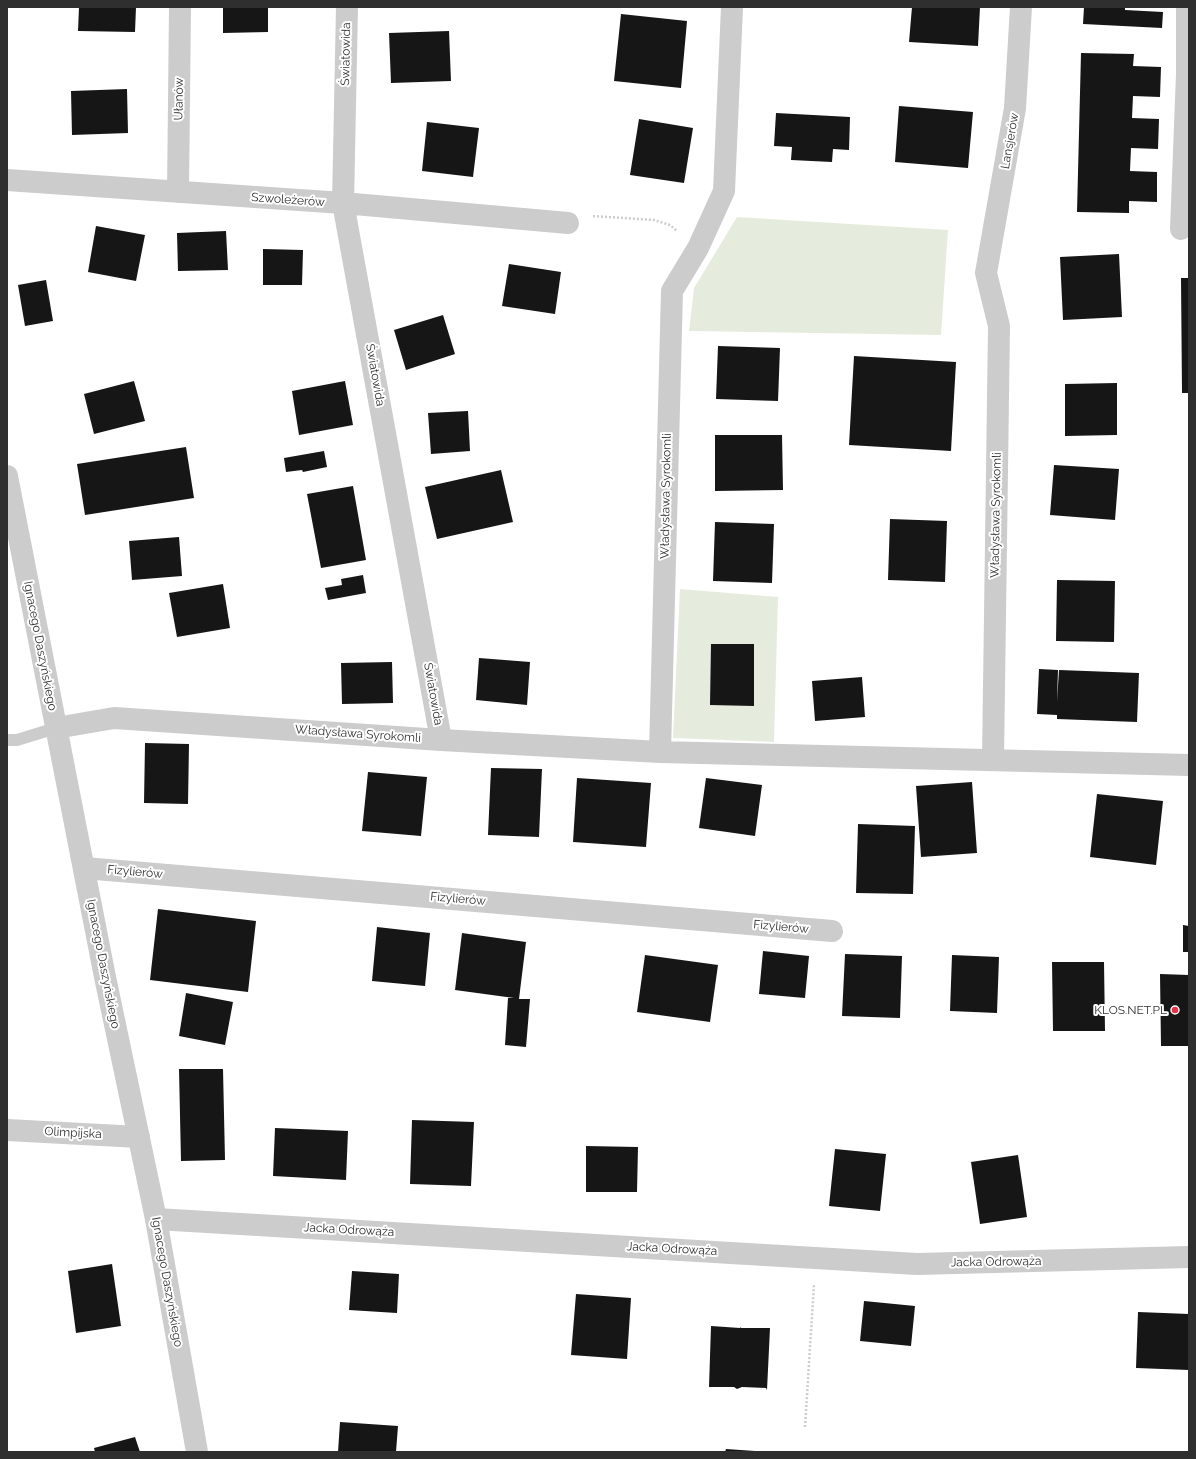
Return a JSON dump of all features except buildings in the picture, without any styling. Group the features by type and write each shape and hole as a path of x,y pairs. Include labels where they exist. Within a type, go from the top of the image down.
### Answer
{"street":[{"name":"Ułanów","path":"178,192 180,7"},
{"name":"Światowida","path":"347,7 343,204 441,740"},
{"path":"698,248 724,191 732,7"},
{"name":"Lansjerów","path":"986,273 1015,108 1021,7"},
{"path":"1181,229 1188,74 1188,7"},
{"name":"Szwoleżerów","path":"7,180 343,204 568,223"},
{"name":"Władysława Syrokomli","path":"660,752 672,291 698,248"},
{"name":"Władysława Syrokomli","path":"986,273 999,326 993,759"},
{"name":"Ignacego Daszyńskiego","path":"7,476 84,868 156,1219 197,1452"},
{"name":"Władysława Syrokomli","path":"56,728 114,718 441,740 660,752 1189,765"},
{"name":"Fizylierów","path":"84,868 832,931"},
{"name":"Olimpijska","path":"7,1130 139,1137"},
{"name":"Jacka Odrowąża","path":"156,1219 917,1264 1189,1257"}],"lane":[{"path":"7,740 17,740 56,728"}],"path":[{"path":"568,223 588,215 654,220 670,225 698,248"},
{"path":"805,1427 816,1257"}],"green space":[{"path":"737,217 948,230 941,335 689,331 694,288"},
{"path":"680,589 778,597 774,742 673,738"}],"place":[{"name":"KLOS.NET.PL","path":"1175,1010"}]}
